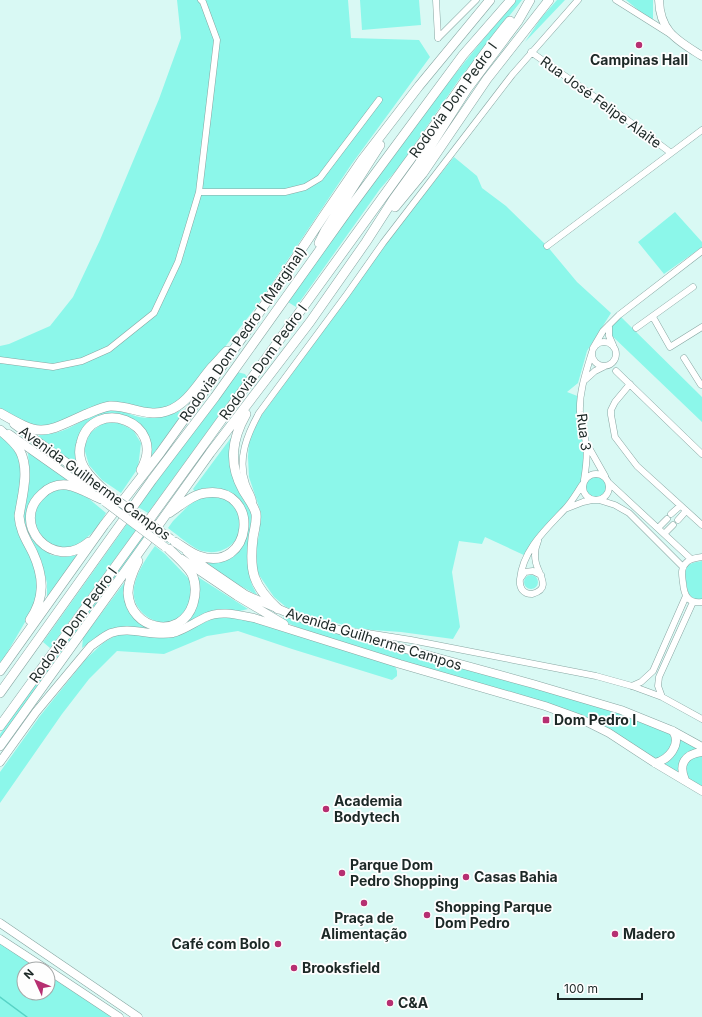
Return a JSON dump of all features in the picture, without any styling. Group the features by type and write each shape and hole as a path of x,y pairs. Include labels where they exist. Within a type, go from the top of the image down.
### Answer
{"highway":[{"name":"Rodovia Dom Pedro I (Marginal)","path":"0,671 104,525 160,453 251,325 324,214 362,160 418,87 490,0"},
{"name":"Rodovia Dom Pedro I","path":"0,693 152,480 215,397 303,272 459,61 511,0"},
{"path":"0,746 210,453 310,322 419,164 467,89 518,21 529,0"},
{"name":"Rodovia Dom Pedro I","path":"0,726 432,130 463,82 505,27 529,0"},
{"path":"366,242 423,173 487,79 549,0"},
{"path":"303,272 325,231 418,87"},
{"path":"0,413 23,426 43,431 62,426 96,410 110,406 138,412 155,413 167,411 179,405 189,396 213,366 251,325"},
{"path":"264,384 238,427 233,455 234,468 238,481 256,513 256,523 250,561 253,576 268,600 278,609"},
{"path":"105,497 86,472 79,454 82,438 87,431 96,423 108,418 124,419 131,422 142,433 146,443 148,453 146,460 130,490"},
{"path":"0,429 12,440 22,456 25,472 19,516 20,523 22,531 36,561 42,586 42,593 33,616 0,666"},
{"path":"104,525 95,536 82,547 68,552 60,552 48,548 34,533 31,524 31,512 37,498 48,488 54,486 75,486 105,497"},
{"path":"163,518 196,496 216,492 226,495 234,500 244,516 245,527 243,537 238,546 223,557 211,558 199,556 170,544"},
{"path":"148,540 134,569 128,592 130,605 138,616 148,624 159,627 168,627 177,624 184,619 191,610 195,597 195,584 191,573 170,544"}],"main road":[{"path":"659,0 660,13 663,23 670,34 702,56"},
{"name":"Avenida Guilherme Campos","path":"0,413 105,497 170,544 231,592 280,622 312,636"},
{"name":"Avenida Guilherme Campos","path":"0,429 105,497"},
{"name":"Avenida Guilherme Campos","path":"170,544 246,595 316,624 621,710 673,731 702,747"},
{"name":"Avenida Guilherme Campos","path":"0,762 36,712 91,646 111,633 121,631 148,634 174,633 208,616 221,613 237,614 254,618 400,664 546,706 582,719 609,733 702,791"},
{"path":"655,763 661,762 668,757 673,750 676,742 676,735 673,731"},
{"path":"685,780 681,767 686,759 692,754 702,752"},
{"path":"0,923 138,1017"},
{"path":"0,938 34,961"},
{"path":"56,976 119,1017"}],"street":[{"path":"0,360 53,367 82,361 109,349 154,313 178,262 199,192 217,40 201,0"},
{"path":"436,0 438,38 476,0"},
{"path":"256,513 252,496 246,484 243,454 246,439 259,413 347,294 382,243 512,75 578,0"},
{"path":"616,0 670,34"},
{"name":"Rua José Felipe Alaite","path":"531,52 626,119 670,153"},
{"path":"199,192 285,192 305,187 320,178 379,100"},
{"path":"547,246 702,130"},
{"name":"Rua 3","path":"583,482 587,456 580,412 580,397 592,350 597,340 609,323 702,251"},
{"path":"636,328 693,287"},
{"path":"653,317 670,347 702,327"},
{"path":"583,383 592,373 613,362 615,359 616,355 614,347 609,336 609,323"},
{"path":"606,366 602,366 595,362 593,359 592,350 599,342 611,344 614,347"},
{"path":"684,358 702,385"},
{"path":"616,371 702,454"},
{"path":"630,384 615,402 611,410 610,415 615,438 637,466 702,525"},
{"path":"564,510 578,504 603,498 608,491 607,480 586,444"},
{"path":"538,540 535,559 543,581 541,589 537,593 532,594 524,592 519,584 523,562 532,546 564,510 583,482 592,474 597,473 602,474 691,559"},
{"path":"583,482 582,490 585,495 589,498 614,505 629,513 683,567"},
{"path":"658,528 680,506"},
{"path":"664,534 686,511"},
{"path":"702,557 691,559 685,563 681,572 686,596 693,602 702,602"},
{"path":"520,579 522,575 529,571 538,572 541,575"},
{"path":"632,686 641,682 653,671 686,596"},
{"path":"662,697 658,686 659,678 693,602"},
{"path":"339,631 368,633 410,640 588,675 632,686 662,697 702,719"}],"shaded area":[{"path":"177,0 348,0 351,38 419,40 430,57 351,165 257,306 181,403 160,412 115,407 57,428 23,426 0,408 0,346 9,344 50,326 73,297 100,240 159,99 181,38"},
{"path":"360,0 419,0 421,25 362,30"},
{"path":"516,0 522,0 460,78 400,166 380,189 296,307 288,302 418,121"},
{"path":"557,0 565,0 525,42 541,18"},
{"path":"626,0 653,0 653,22"},
{"path":"454,157 477,176 482,188 506,206 547,246 577,282 611,313 587,351 578,383 567,392 580,397 586,441 584,480 526,556 485,537 482,544 459,541 452,572 460,627 453,639 401,632 359,629 310,616 286,607 274,597 259,575 255,564 261,513 249,477 248,457 249,440 261,416 351,293 385,243"},
{"path":"675,212 702,242 702,247 664,274 638,242"},
{"path":"619,315 702,397 702,422 608,332"},
{"path":"237,372 245,374 247,377 148,513 138,507"},
{"path":"187,408 151,457 151,450 147,439 128,418 92,421 76,456 78,466 38,436 62,431 99,413 111,410 120,411 139,417 152,418 170,415"},
{"path":"103,423 119,423 133,430 141,443 138,468 121,493 102,480 89,465 84,448 90,433"},
{"path":"0,433 19,450 22,501 18,534 35,557 42,593 0,665"},
{"path":"233,435 230,456 253,512 248,569 252,585 257,595 228,579 204,561 228,559 239,551 245,539 248,525 248,518 243,505 233,496 221,489 206,488 195,492 193,489"},
{"path":"28,453 32,454 71,480 61,481 33,499 32,535 40,546 51,555 64,557 77,555 47,598 47,583 41,560 26,531 23,516 30,478"},
{"path":"596,475 604,478 607,486 604,494 596,497 588,494 585,486 588,478"},
{"path":"58,489 73,490 88,498 106,513 91,534 70,549 53,547 40,537 37,530 35,516 40,503 44,497"},
{"path":"210,495 225,498 234,505 240,514 241,524 239,534 234,542 226,549 215,552 199,550 168,528 195,499"},
{"path":"127,524 136,530 50,648 43,642"},
{"path":"143,536 146,538 0,740 0,734"},
{"path":"155,546 165,554 190,580 193,597 183,615 169,624 153,620 141,612 136,603 134,594 138,574"},
{"path":"702,561 702,599 696,599 688,592 686,569 690,564"},
{"path":"528,575 534,575 538,579 538,585 534,589 528,589 524,585 524,579"},
{"path":"198,577 248,609 240,611 218,609 206,613 172,631 118,627 108,630 82,648 83,638 124,583 124,592 127,605 133,614 150,628 185,622 196,609 200,594"},
{"path":"221,616 257,621 395,666 397,676 392,680 238,631 207,636 164,654 117,651 89,679 62,714 0,803 0,772 40,716 86,659 103,643 118,634 192,627"},
{"path":"286,616 309,625 619,711 673,733 671,749 655,761 625,742 514,695 306,631 283,621 283,617"},
{"path":"678,735 702,749 691,752 681,776 660,764"},
{"path":"696,756 702,756 702,787 689,779 685,770 688,761"},
{"path":"0,941 29,961 16,961 16,1001 56,1001 56,979 113,1017 0,1017"}],"waterway":[{"path":"0,997 27,1017"}],"place":[{"name":"Campinas Hall","path":"639,45"},
{"name":"Dom Pedro I","path":"546,720"},
{"name":"Academia Bodytech","path":"326,809"},
{"name":"Parque Dom Pedro Shopping","path":"342,873"},
{"name":"Casas Bahia","path":"466,877"},
{"name":"Praça de Alimentação","path":"364,903"},
{"name":"Shopping Parque Dom Pedro","path":"427,915"},
{"name":"Madero","path":"615,934"},
{"name":"Café com Bolo","path":"278,944"},
{"name":"Brooksfield","path":"294,968"},
{"name":"C&A","path":"390,1003"}]}
